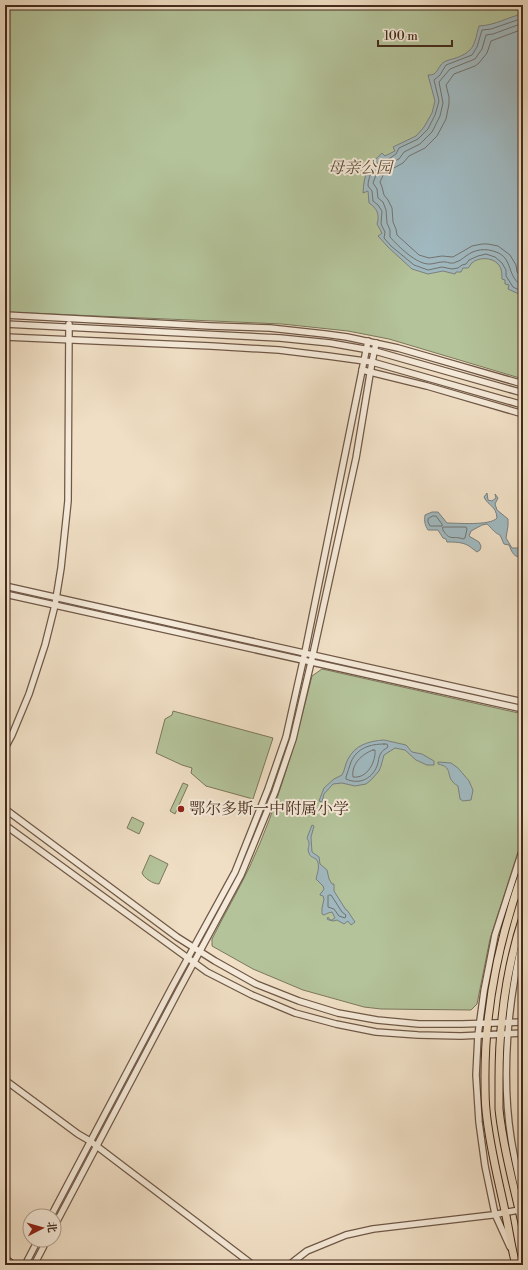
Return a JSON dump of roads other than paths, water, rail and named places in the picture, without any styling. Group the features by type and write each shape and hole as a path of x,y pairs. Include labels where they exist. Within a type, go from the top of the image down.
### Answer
{"main road":[{"path":"515,1265 491,1150 486,1109 484,1053 487,1023 496,968 515,893 523,872"},
{"path":"523,917 509,968 499,1051 499,1108 504,1146 523,1228"},
{"path":"5,1259 13,1265"}],"street":[{"path":"5,316 270,328 325,334 376,343 523,384"},
{"path":"5,748 29,694 55,605 61,568 68,501 69,319"},
{"path":"5,324 280,338 330,343 375,351 523,393"},
{"path":"5,337 279,350 372,362 523,405"},
{"path":"55,1208 187,959 235,872 268,789 286,737 305,652 368,341"},
{"path":"62,1211 241,875 275,792 293,739 313,654 356,458 376,343"},
{"path":"362,370 427,386 523,414"},
{"path":"5,586 523,702"},
{"path":"5,594 523,709"},
{"path":"5,809 170,932 215,962 256,984 299,1001 338,1013 377,1020 419,1024 523,1022"},
{"path":"5,825 206,972 252,995 295,1013 336,1024 376,1032 418,1035 523,1033"},
{"path":"513,1255 495,1214 485,1166 479,1122 476,1075 479,1023 495,934 523,848"},
{"path":"523,938 513,987 507,1062 507,1104 511,1138 523,1198"},
{"path":"5,1080 96,1146 253,1265"},
{"path":"289,1265 307,1250 346,1235 373,1229 519,1210"},
{"path":"25,1265 34,1248"},
{"path":"34,1265 43,1248"}],"water":[{"path":"523,14 523,298 519,294 508,289 509,285 505,284 505,280 502,279 502,271 499,266 489,259 475,261 468,268 463,268 461,272 456,272 455,274 443,271 428,274 412,269 378,236 382,233 377,224 377,212 369,203 368,191 363,193 364,180 373,162 382,153 385,156 395,151 393,147 416,136 424,127 432,113 435,101 428,75 436,73 444,62 467,53 475,42 479,26 491,24"},
{"path":"487,493 488,500 492,501 496,498 495,494 498,498 495,504 497,510 508,519 506,538 512,548 520,548 523,550 523,556 515,556 509,545 504,544 500,535 487,524 471,531 469,536 479,542 481,546 480,550 477,552 469,546 458,542 447,542 438,530 428,530 425,525 425,515 432,512 438,512 447,523 466,524 493,521 497,518 494,508 484,497"},
{"path":"384,740 406,745 412,752 422,754 434,761 434,765 427,765 416,760 405,750 395,748 384,755 379,771 366,784 355,786 342,783 333,784 324,794 322,802 319,801 324,788 334,779 342,775 347,761 354,750 373,741"},
{"path":"438,762 451,763 458,768 469,781 473,790 471,800 463,801 460,799 458,786 451,779 446,767 438,764"},
{"path":"312,825 314,826 311,837 312,852 319,857 320,864 327,870 329,879 332,884 334,884 334,891 355,922 351,925 348,921 344,924 337,920 333,921 329,920 327,919 328,917 330,920 335,918 332,912 324,915 322,914 324,899 320,894 324,889 316,879 318,869 317,861 308,851 309,843 307,838"}],"place":[{"name":"鄂尔多斯一中附属小学","path":"181,809"}],"park label":[{"name":"母亲公园","path":"360,168"}]}
